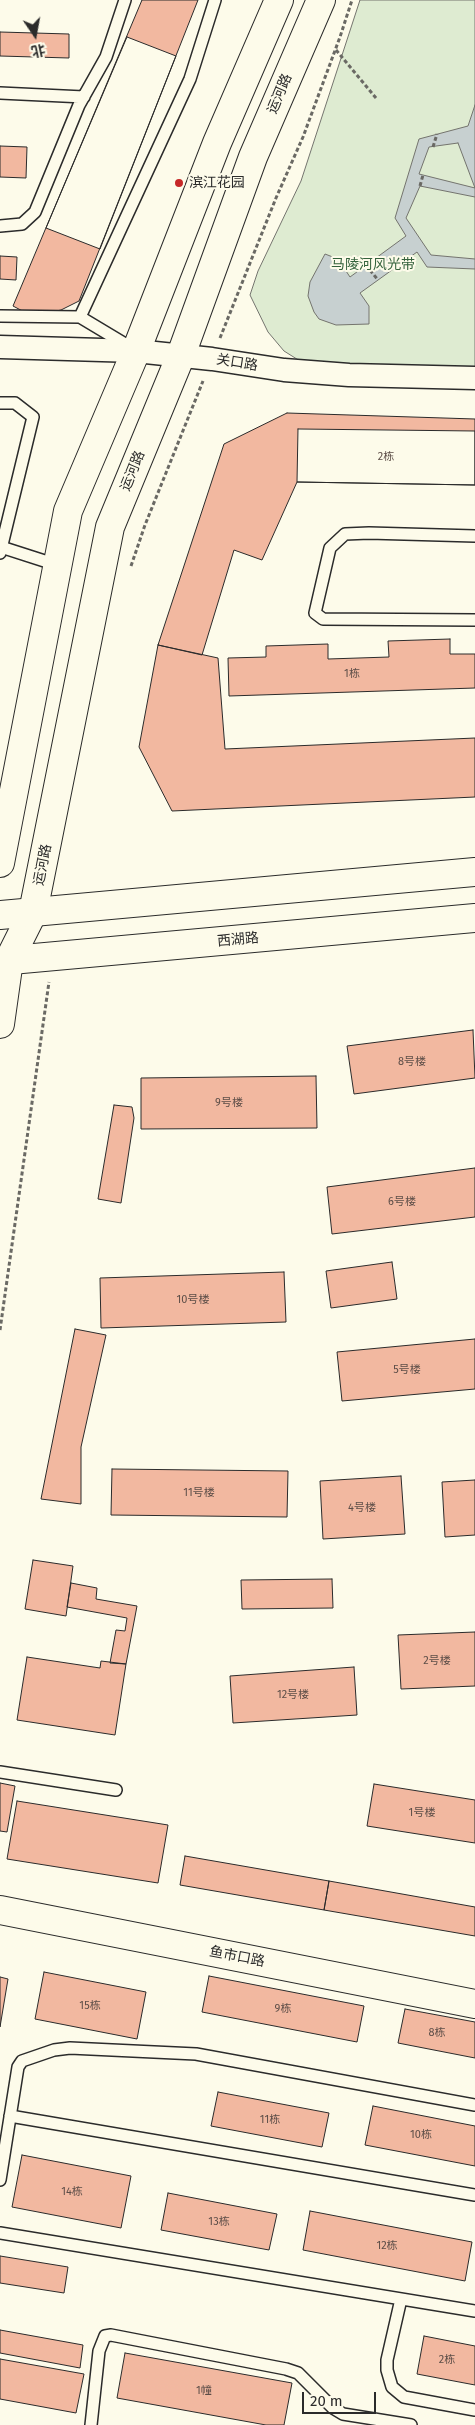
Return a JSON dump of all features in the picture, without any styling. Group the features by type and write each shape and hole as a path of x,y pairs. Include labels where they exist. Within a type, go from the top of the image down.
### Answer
{"street":[{"path":"0,863 68,511 136,350 218,143 279,0"},
{"name":"运河路","path":"0,1024 3,953 33,912 110,527 181,355 253,157 321,0"},
{"name":"关口路","path":"0,347 136,350 212,358 294,371 475,378"},
{"path":"0,915 475,872"},
{"name":"西湖路","path":"3,953 52,957 475,918"},
{"name":"鱼市口路","path":"0,1910 475,2004"}],"lane":[{"path":"0,226 22,224 36,212 84,97 106,57 126,0"},
{"path":"80,318 190,79 215,0"},
{"path":"0,94 84,97"},
{"path":"0,316 80,318 136,350"},
{"path":"0,402 15,403 33,417 1,550 57,565"},
{"path":"475,536 368,532 345,534 330,548 315,613 323,620 475,620"},
{"path":"0,1772 116,1790"},
{"path":"0,2180 18,2066 22,2061 45,2052 70,2048 196,2054 475,2104"},
{"path":"10,2116 475,2195"},
{"path":"0,2234 475,2310"},
{"path":"401,2299 388,2360 387,2370 392,2387 404,2397 475,2410"},
{"path":"91,2425 99,2351 105,2336 111,2335 286,2369 298,2373 333,2408 343,2414 411,2425"}],"path":[{"path":"129,570 145,525 276,198 303,137 336,50 352,0"},
{"path":"336,50 376,98"},
{"path":"433,147 437,134"},
{"path":"420,186 423,175"},
{"path":"366,265 378,280"},
{"path":"0,1330 52,957"}],"green space":[{"name":"马陵河风光带","path":"360,0 475,0 475,367 345,367 300,361 284,351 268,332 250,295 258,271 301,181"}],"shaded area":[{"path":"475,105 475,188 475,197 420,186 406,218 431,255 475,259 475,269 427,267 417,252 360,293 369,306 369,324 336,325 319,319 308,296 310,282 325,254 338,259 350,277 406,236 395,218 419,139 468,126","holes":["458,143 475,188 419,174 429,147"]}],"building":[{"path":"142,0 198,0 79,301 61,310 32,316 13,306"},
{"path":"0,32 69,34 69,58 0,56"},
{"path":"127,37 176,56 100,249 46,228"},
{"path":"0,146 27,147 26,178 0,177"},
{"path":"0,256 17,257 16,280 0,279"},
{"path":"287,413 475,419 475,485 297,482 262,560 234,550 202,655 158,645 224,444"},
{"path":"298,429 475,431 475,485 297,482"},
{"path":"450,639 450,654 475,654 475,688 229,696 228,658 266,657 266,646 328,644 328,659 389,657 388,641"},
{"path":"158,645 218,658 225,749 475,738 475,797 172,811 139,747"},
{"path":"473,1030 475,1078 354,1094 347,1046"},
{"path":"316,1076 317,1128 141,1129 141,1078"},
{"path":"114,1105 132,1107 134,1118 121,1203 98,1199"},
{"path":"475,1168 475,1217 332,1234 327,1187"},
{"path":"392,1262 397,1299 331,1308 326,1271"},
{"path":"284,1272 286,1322 101,1328 100,1278"},
{"path":"75,1329 106,1335 81,1447 81,1504 41,1499"},
{"path":"475,1339 475,1389 342,1401 337,1352"},
{"path":"112,1469 288,1471 287,1517 111,1515"},
{"path":"401,1476 405,1534 323,1539 320,1481"},
{"path":"475,1480 475,1535 445,1537 442,1482"},
{"path":"33,1560 73,1566 66,1616 25,1609"},
{"path":"332,1579 333,1608 242,1609 241,1580"},
{"path":"71,1583 97,1588 96,1599 137,1606 126,1664 110,1663 116,1630 125,1631 127,1618 67,1607"},
{"path":"475,1632 475,1686 401,1689 398,1635"},
{"path":"27,1657 100,1668 101,1661 126,1664 115,1735 17,1720"},
{"path":"354,1667 357,1715 233,1723 230,1676"},
{"path":"0,1783 15,1786 7,1832 0,1831"},
{"path":"374,1784 475,1800 475,1843 367,1826"},
{"path":"17,1801 168,1825 158,1883 7,1859"},
{"path":"185,1856 329,1881 324,1910 180,1885"},
{"path":"329,1881 475,1907 475,1936 324,1910"},
{"path":"44,1972 146,1992 137,2039 35,2019"},
{"path":"209,1976 364,2006 357,2042 202,2012"},
{"path":"0,1977 8,1979 0,2027"},
{"path":"405,2009 475,2022 475,2058 398,2043"},
{"path":"218,2092 329,2113 322,2147 211,2126"},
{"path":"373,2106 475,2126 475,2166 365,2145"},
{"path":"22,2155 131,2176 121,2228 12,2207"},
{"path":"168,2193 277,2214 269,2250 161,2230"},
{"path":"310,2211 472,2242 465,2281 303,2250"},
{"path":"0,2256 68,2267 64,2293 0,2283"},
{"path":"0,2330 83,2345 80,2368 0,2353"},
{"path":"424,2336 475,2346 475,2385 417,2374"},
{"path":"125,2353 292,2383 284,2425 266,2425 117,2398"},
{"path":"0,2359 84,2374 76,2413 0,2399"}],"place":[{"name":"滨江花园","path":"179,183"}]}
